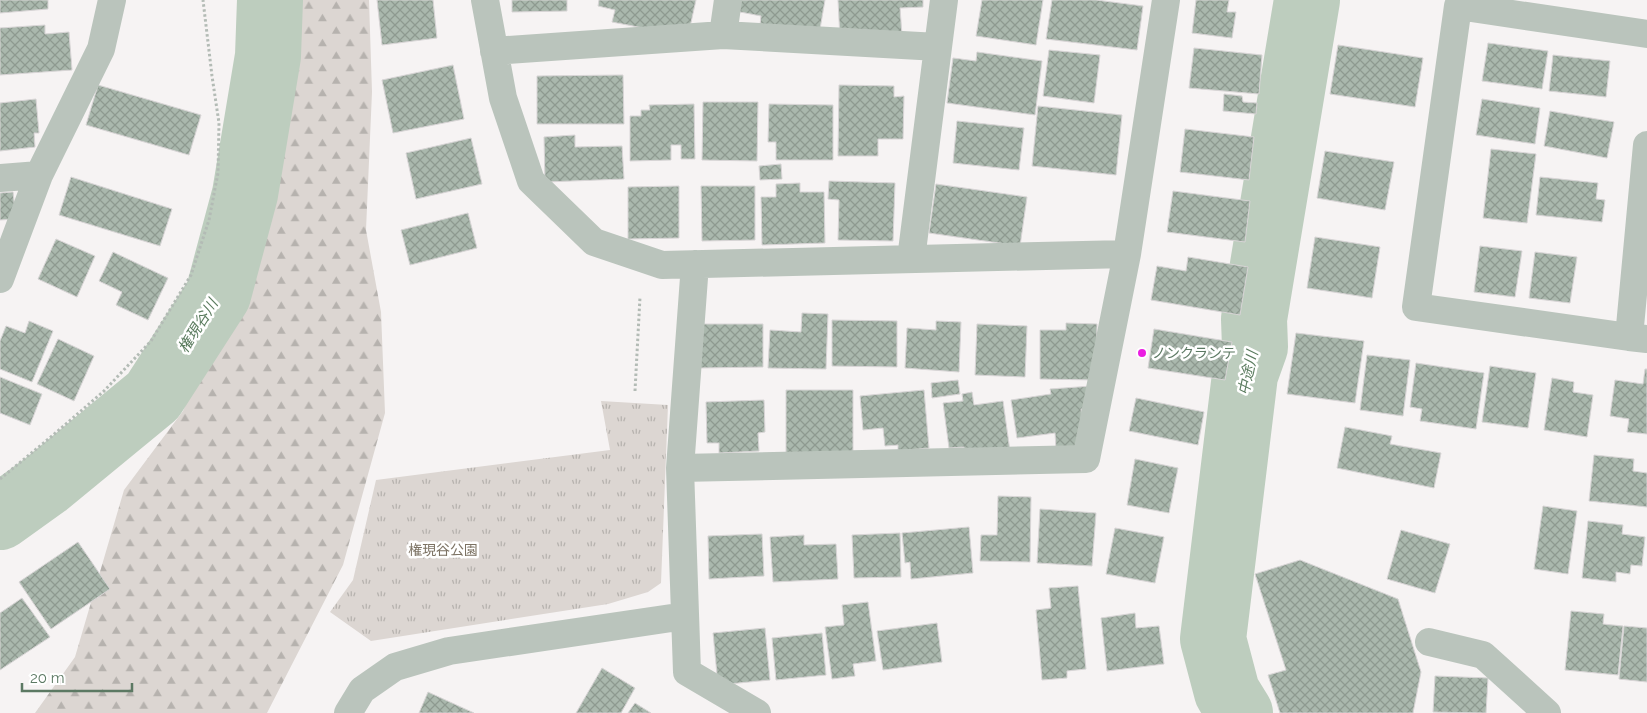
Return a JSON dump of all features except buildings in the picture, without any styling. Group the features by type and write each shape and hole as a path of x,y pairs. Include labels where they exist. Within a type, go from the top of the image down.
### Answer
{"street":[{"path":"0,279 39,175 101,49 112,0"},
{"path":"485,0 503,98 531,181 594,242 662,265 1127,254"},
{"path":"722,35 728,0"},
{"path":"911,259 944,0"},
{"path":"680,468 1086,460 1127,254 1166,0"},
{"path":"1647,34 1458,6 1416,307 1638,338 1647,145"},
{"path":"494,51 722,35 938,48"},
{"path":"0,178 39,175"},
{"path":"695,264 680,468 687,672 757,713"},
{"path":"348,713 362,690 396,667 449,651 685,616"},
{"path":"1429,642 1483,655 1548,713"}],"path":[{"path":"0,479 104,391 151,341 191,275 209,220 218,173 219,124 203,0"},
{"path":"636,391 640,297"}],"green space":[{"path":"243,0 369,0 372,92 366,230 381,312 385,413 343,565 267,713 35,713 75,657 124,490 183,411 231,303"},
{"name":"権現谷公園","path":"601,401 668,405 661,583 648,592 608,604 371,641 330,612 353,580 376,480 610,450"}],"waterway":[{"name":"権現谷川","path":"0,517 46,484 153,396 218,295 245,194 268,56 270,0"},
{"name":"中途川","path":"1240,713 1227,692 1213,639 1245,375 1255,347 1254,319 1307,0"}],"place":[{"name":"ノンクランテ","path":"1142,353"}]}
